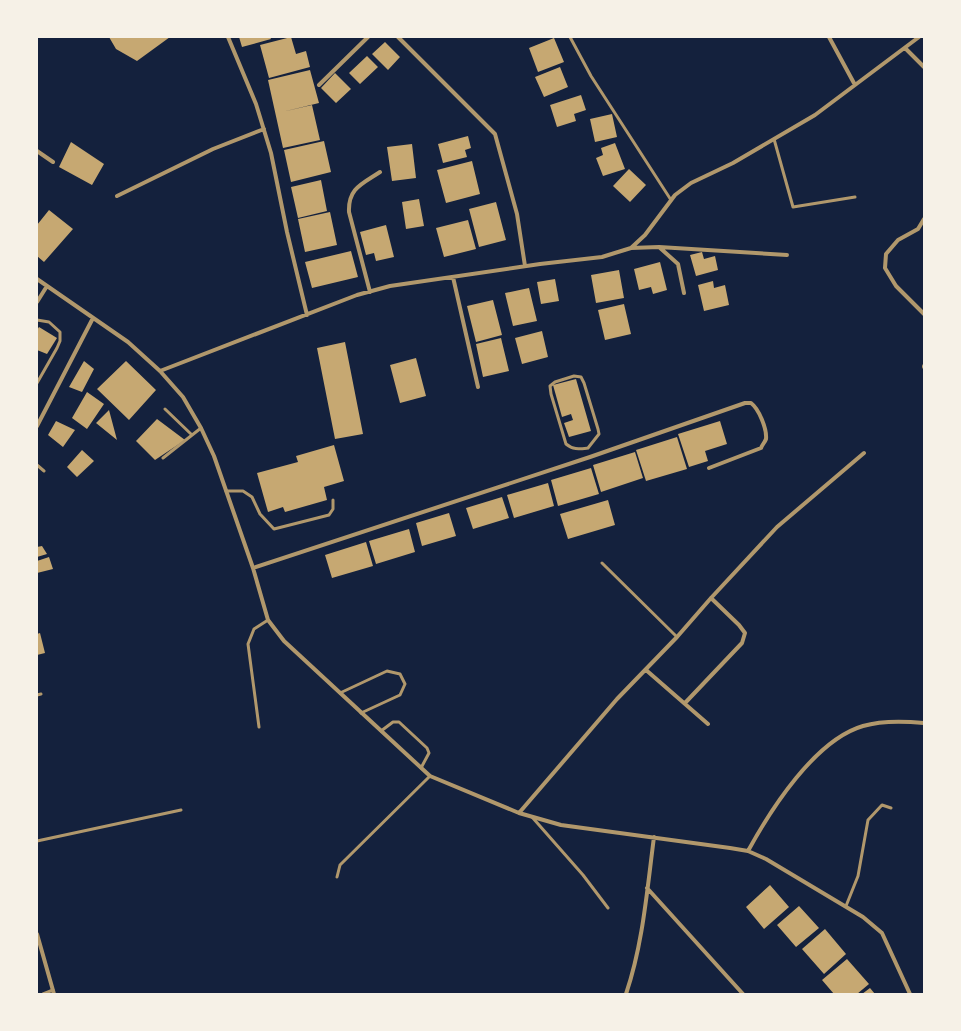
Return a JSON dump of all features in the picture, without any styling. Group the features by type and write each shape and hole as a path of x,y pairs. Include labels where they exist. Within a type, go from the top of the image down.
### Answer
{"street":[{"path":"228,37 256,104 271,153 287,232 307,315"},
{"path":"319,85 368,37"},
{"path":"398,37 495,134 517,214 525,266"},
{"path":"829,37 855,85"},
{"path":"631,248 645,235 672,200 691,183 733,163 815,115 919,37"},
{"path":"905,48 924,67"},
{"path":"117,196 214,149 264,129"},
{"path":"37,151 53,162"},
{"path":"370,292 349,212 349,201 353,190 380,172"},
{"path":"924,219 918,229 898,240 886,254 885,268 896,286 924,314"},
{"path":"160,371 307,315 390,286 602,256 631,248 659,247 787,255"},
{"path":"659,247 678,264 684,293"},
{"path":"453,277 478,387"},
{"path":"37,279 128,342 160,371 183,397 201,428 214,456 253,568 268,620 284,641 430,776 519,813 562,825 748,851 766,859 846,906 863,917 882,933 910,994"},
{"path":"37,302 47,286"},
{"path":"37,426 93,318"},
{"path":"253,568 590,457 745,403 751,403 760,413 766,439 761,448 709,468"},
{"path":"519,813 618,699 793,512 864,453"},
{"path":"686,703 742,643 745,633 739,625 711,598"},
{"path":"646,670 686,703 708,724"},
{"path":"748,851 761,827 794,782 827,747 845,733 863,726 883,722 924,724"},
{"path":"626,994 634,971 638,949 654,837"},
{"path":"647,888 743,994"},
{"path":"37,934 53,992"}],"lane":[{"path":"570,37 590,76 672,200"},
{"path":"774,139 794,207 855,197"},
{"path":"37,320 49,322 60,332 60,341 37,383"},
{"path":"574,376 581,377 584,383 599,434 588,448 570,448 566,444 551,394 550,386 555,382 574,376"},
{"path":"165,409 192,436"},
{"path":"164,458 201,428"},
{"path":"588,448 590,457"},
{"path":"37,465 44,471"},
{"path":"226,491 243,491 252,497 260,514 274,529 329,516 333,509 332,500"},
{"path":"602,563 677,637"},
{"path":"259,727 248,644 254,629 268,620"},
{"path":"340,694 387,671 400,674 405,684 400,695 361,713"},
{"path":"37,695 42,694"},
{"path":"382,731 393,722 399,722 427,748 429,754 421,768"},
{"path":"337,877 340,865 430,776"},
{"path":"846,906 858,876 868,820 882,805 891,808"},
{"path":"37,841 181,810"},
{"path":"532,817 608,908"},
{"path":"43,994 53,992"}],"building":[{"path":"109,37 170,37 137,61 116,49"},
{"path":"239,37 270,37 271,39 242,47"},
{"path":"291,37 296,54 306,51 310,67 269,78 260,45"},
{"path":"554,38 564,62 538,72 529,48"},
{"path":"385,42 400,57 388,70 372,54"},
{"path":"367,56 378,67 360,84 349,73"},
{"path":"560,67 568,87 544,97 535,77"},
{"path":"310,70 319,103 282,112 312,105 320,140 283,148 268,80"},
{"path":"335,73 351,89 336,103 321,88"},
{"path":"581,95 586,110 574,114 576,121 557,127 550,105"},
{"path":"612,114 617,137 595,142 590,119"},
{"path":"468,136 471,148 465,150 467,157 443,163 438,144"},
{"path":"324,141 331,172 291,182 284,150"},
{"path":"71,142 104,164 92,185 59,167"},
{"path":"615,143 625,169 603,176 596,158 603,155 601,148"},
{"path":"412,144 416,178 392,181 387,147"},
{"path":"472,161 480,194 446,203 437,170"},
{"path":"629,169 646,185 630,202 613,186"},
{"path":"321,180 327,211 298,218 291,187"},
{"path":"419,199 424,226 406,229 402,202"},
{"path":"496,202 506,240 479,247 469,209"},
{"path":"49,210 73,229 44,262 37,256 37,225"},
{"path":"330,212 337,245 305,252 298,219"},
{"path":"468,220 476,249 444,257 436,228"},
{"path":"386,225 394,257 376,261 374,253 366,255 360,232"},
{"path":"351,251 358,277 312,288 305,262"},
{"path":"702,252 704,259 715,256 718,270 696,276 690,255"},
{"path":"660,262 667,290 653,294 651,287 639,290 634,269"},
{"path":"619,270 624,298 596,303 591,275"},
{"path":"555,279 559,301 541,304 537,282"},
{"path":"713,281 714,288 725,285 729,305 704,311 698,285"},
{"path":"529,288 537,321 513,326 505,293"},
{"path":"493,300 502,335 476,342 467,306"},
{"path":"624,304 631,334 605,340 598,310"},
{"path":"39,327 57,338 47,354 37,350 37,330"},
{"path":"542,331 548,357 522,364 515,338"},
{"path":"501,338 509,371 483,377 476,344"},
{"path":"345,342 363,434 335,439 317,348"},
{"path":"416,358 426,396 400,403 390,365"},
{"path":"84,361 94,369 82,392 69,387"},
{"path":"126,361 156,390 129,420 97,389"},
{"path":"576,379 591,431 569,437 564,423 573,420 571,414 562,417 553,385"},
{"path":"87,392 104,404 87,429 72,418"},
{"path":"109,410 117,440 96,423"},
{"path":"157,419 185,440 155,460 136,441"},
{"path":"56,421 75,430 63,447 48,435"},
{"path":"720,421 727,444 705,451 708,461 689,467 678,434"},
{"path":"677,437 687,469 646,481 636,450"},
{"path":"334,445 344,481 324,487 327,500 285,512 283,507 268,512 257,473 298,462 296,456"},
{"path":"82,450 94,461 77,477 67,467"},
{"path":"635,452 643,478 601,492 593,465"},
{"path":"591,468 599,494 558,506 551,480"},
{"path":"548,483 554,506 514,518 507,495"},
{"path":"502,497 509,518 473,529 466,508"},
{"path":"608,500 615,525 568,539 560,514"},
{"path":"449,513 456,536 422,546 416,523"},
{"path":"409,529 415,552 376,564 369,541"},
{"path":"366,542 373,566 332,578 325,555"},
{"path":"42,546 47,554 37,557 37,547"},
{"path":"49,557 53,569 37,573 37,561"},
{"path":"40,633 45,653 37,655 37,634"},
{"path":"770,885 789,907 764,929 746,907"},
{"path":"799,906 819,928 796,947 777,925"},
{"path":"825,929 846,954 824,974 802,949"},
{"path":"847,959 869,984 857,994 834,994 822,980"},
{"path":"870,988 875,994 862,994"}]}
